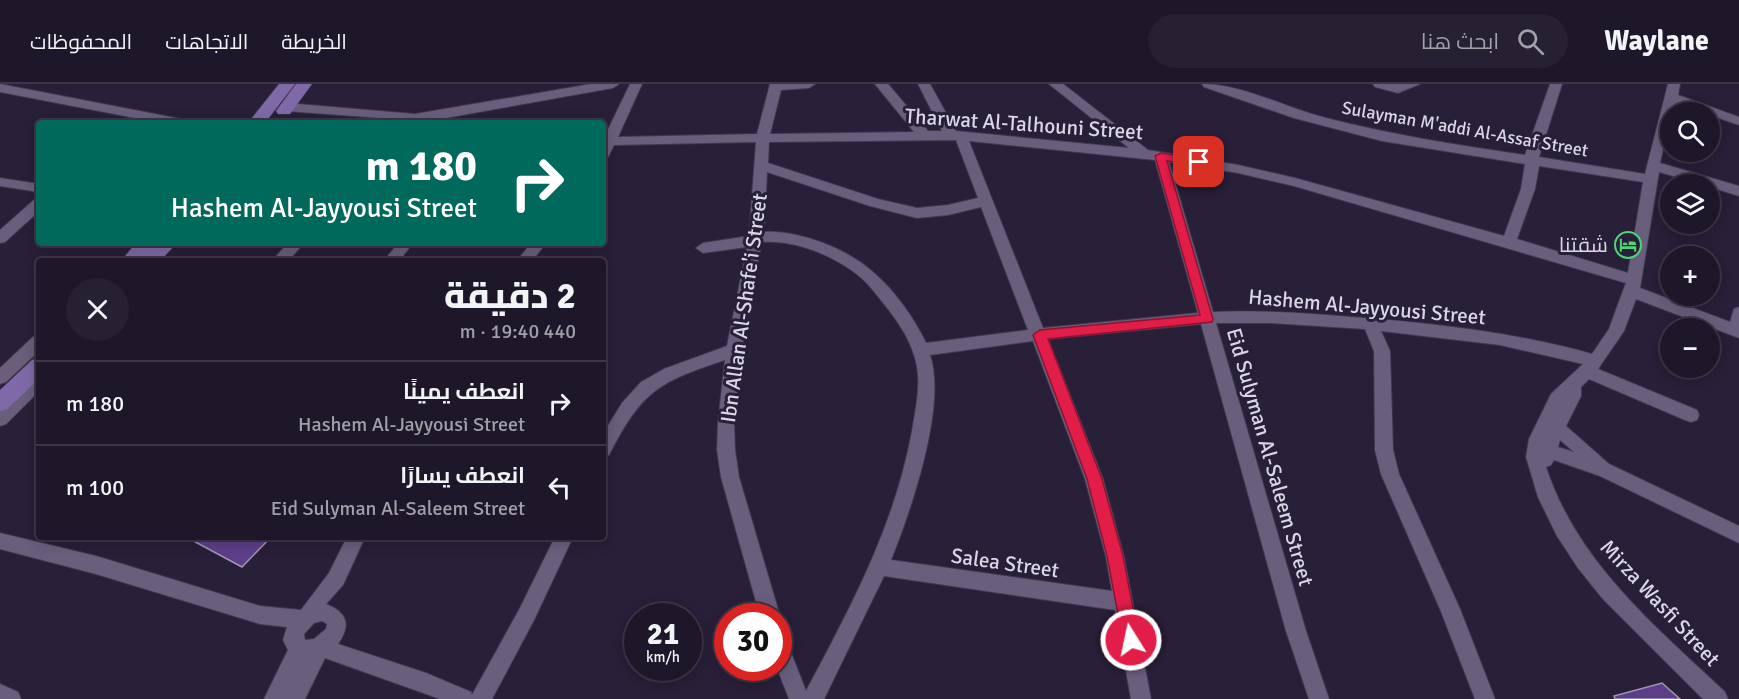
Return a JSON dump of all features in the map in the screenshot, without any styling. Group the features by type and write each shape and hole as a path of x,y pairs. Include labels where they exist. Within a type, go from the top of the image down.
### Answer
{"main road":[{"path":"258,120 287,84"},
{"path":"276,120 304,84"},
{"path":"131,258 143,246"},
{"path":"152,258 166,246"},
{"path":"0,390 36,356"},
{"path":"0,403 36,369"}],"street":[{"path":"286,107 413,120 613,84"},
{"path":"776,86 809,84"},
{"path":"881,84 922,134"},
{"path":"924,84 956,135 986,201 1040,335 1094,479 1115,556 1141,699"},
{"path":"1055,84 1152,155"},
{"name":"Sulayman M'addi Al-Assaf Street","path":"1208,84 1298,115 1360,132 1532,160 1652,172 1739,191"},
{"path":"1378,84 1398,89 1414,84"},
{"path":"1509,242 1528,189 1532,160 1556,84"},
{"path":"600,86 634,89 607,147"},
{"name":"Ibn Allan Al-Shafe'i Street","path":"766,603 730,477 726,450 726,422 734,350 756,238 763,137 776,86"},
{"path":"0,88 133,119"},
{"path":"1673,90 1739,121"},
{"name":"Mirza Wasfi Street","path":"1673,90 1652,172 1633,286 1619,326 1573,386 1563,390 1543,424 1535,447 1534,460 1558,518 1572,543 1627,610 1718,699"},
{"name":"Tharwat Al-Talhouni Street","path":"607,147 763,137 956,135 1152,155 1238,169 1295,182 1509,242 1633,286 1738,332"},
{"name":"Eid Sulyman Al-Saleem Street","path":"1152,155 1207,319 1296,631 1319,699"},
{"path":"762,166 865,200 917,213 948,210 986,201"},
{"path":"0,182 36,188"},
{"path":"0,238 36,206"},
{"path":"703,248 743,243 756,238 780,238 818,249 847,261 868,275 893,305 921,350 927,390 918,449 905,502 881,567 813,699"},
{"path":"282,258 294,246"},
{"path":"394,258 404,246"},
{"path":"526,258 536,246"},
{"path":"1738,332 1739,313"},
{"name":"Hashem Al-Jayyousi Street","path":"921,350 1040,335 1207,319 1249,317 1370,324 1457,333 1523,344 1590,366 1691,415"},
{"path":"1370,324 1382,351 1384,450 1390,474 1450,609 1485,699"},
{"path":"0,378 36,344"},
{"path":"606,445 638,394 648,386 683,369 734,350"},
{"path":"0,420 36,384"},
{"name":"Mirza Wasfi Street","path":"1539,472 1545,464 1557,428 1573,396 1573,386"},
{"path":"1557,428 1606,470"},
{"path":"1548,451 1606,470 1739,535"},
{"path":"274,699 296,645 294,630 336,579 355,540"},
{"path":"481,699 527,614 563,540"},
{"path":"0,541 96,565 260,615 306,617 323,612 328,635 337,655 426,683 464,699"},
{"name":"Salea Street","path":"881,567 1124,602"},
{"path":"294,699 328,635 336,579"},
{"path":"260,615 296,645 308,651 328,635"},
{"path":"792,681 799,699"},
{"path":"0,694 11,699"}],"building":[{"path":"192,540 268,540 242,567"},
{"path":"1662,683 1680,699 1615,699 1614,696"}],"place":[{"name":"شقتنا","path":"1628,245"}],"route":[{"path":"1131,640 1115,556 1094,479 1040,335 1089,328 1207,319 1161,156 1199,162"}]}
